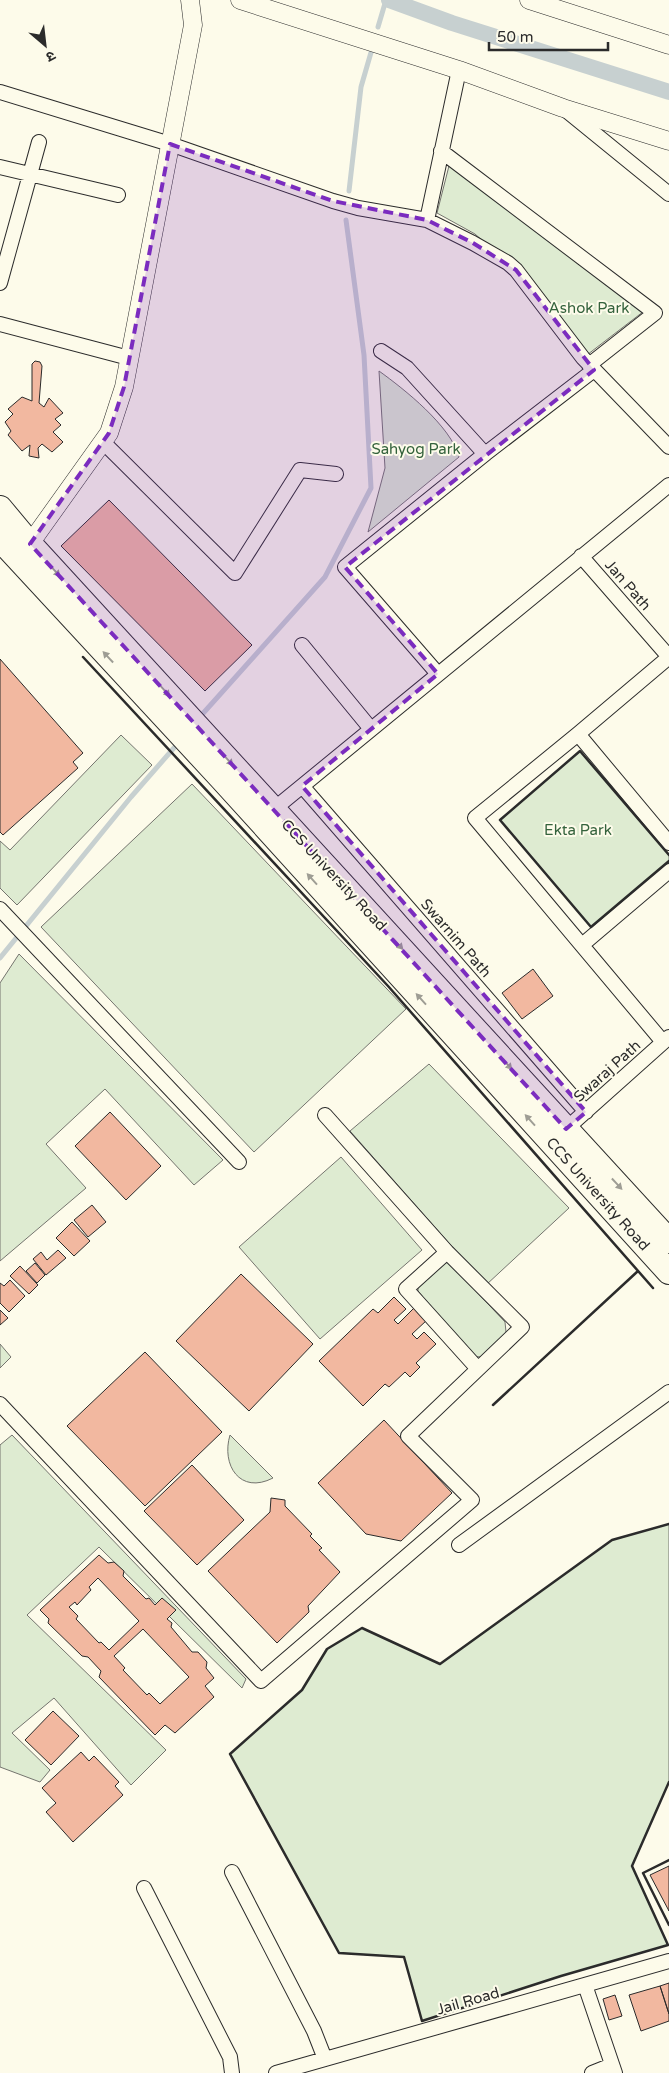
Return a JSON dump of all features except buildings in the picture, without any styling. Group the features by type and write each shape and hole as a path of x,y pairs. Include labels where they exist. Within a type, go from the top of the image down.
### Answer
{"highway":[{"name":"CCS University Road","path":"0,508 24,552 267,816 669,1272"},
{"name":"CCS University Road","path":"0,539 24,552"},
{"name":"CCS University Road","path":"267,816 456,1007 669,1241"}],"street":[{"path":"24,552 109,434 124,387 193,25 190,0"},
{"path":"240,0 459,70 563,108 669,141"},
{"path":"529,0 669,45"},
{"path":"427,220 459,70"},
{"path":"0,92 170,144 334,201 358,208 427,220 473,243 508,263 516,270 591,368 669,447"},
{"path":"563,108 669,194"},
{"path":"0,283 39,142"},
{"path":"438,674 345,567 591,368 655,313 442,151"},
{"path":"0,166 118,195"},
{"path":"0,324 129,358"},
{"path":"381,351 407,368 485,454"},
{"path":"104,442 235,573 300,470 336,474"},
{"path":"267,816 669,485"},
{"name":"Jan Path","path":"581,556 669,657"},
{"path":"302,645 372,729"},
{"path":"666,1040 582,946 475,818 669,657"},
{"path":"578,734 669,843"},
{"name":"Swarnim Path","path":"302,786 586,1112"},
{"path":"582,946 669,871"},
{"path":"0,909 239,1162"},
{"name":"Swaraj Path","path":"566,1129 666,1040"},
{"path":"0,1404 261,1681 472,1500 408,1436 522,1327 447,1252 325,1115"},
{"path":"447,1252 406,1289 478,1369"},
{"path":"459,1546 669,1392"},
{"path":"232,1872 314,2031 325,2059"},
{"path":"144,1888 230,2057 232,2073"},
{"name":"Jail Road","path":"276,2073 302,2070 325,2059 669,1961"},
{"path":"585,1985 614,2069 592,2073"}],"highlighted area":[{"path":"170,144 333,201 427,220 473,243 516,270 594,370 345,567 438,674 302,786 586,1112 566,1129 30,544 109,433 124,387"}],"green space":[{"name":"Ashok Park","path":"451,158 648,308 583,358 516,270 475,234 437,213"},
{"name":"Sahyog Park","path":"379,371 413,398 437,421 447,433 459,457 368,532 385,468"},
{"path":"121,735 152,765 17,905 0,888 0,841 10,850"},
{"name":"Ekta Park","path":"580,751 669,855 669,861 591,927 500,820"},
{"path":"192,784 406,1009 254,1152 41,927"},
{"path":"19,954 223,1160 194,1185 105,1089 46,1144 86,1188 0,1261 0,983"},
{"path":"429,1064 569,1208 486,1285 350,1131"},
{"path":"341,1157 422,1250 320,1339 239,1247"},
{"path":"445,1258 505,1322 506,1332 481,1357 471,1356 418,1291 418,1287"},
{"path":"0,1344 11,1357 0,1368"},
{"path":"12,1435 246,1679 242,1688 99,1547 27,1615 166,1750 131,1785 54,1698 12,1733 50,1770 40,1782 0,1767 0,1445"},
{"path":"230,1435 273,1478 251,1483 243,1480 236,1474 228,1457"},
{"path":"669,1524 669,1782 632,1866 668,1945 561,1976 422,2021 404,1957 339,1953 230,1754 302,1690 327,1649 362,1628 440,1664 612,1540"}],"waterway":[{"path":"378,27 386,0"},
{"path":"389,0 452,23 669,92"},
{"path":"349,191 361,87 372,49"},
{"path":"198,719 325,577 371,488 364,355 346,220"},
{"path":"0,958 131,797 180,741"}],"wall":[{"path":"83,657 388,986 653,1288"},
{"path":"669,855 580,751 500,820 591,927 669,861"},
{"path":"493,1405 638,1271"},
{"path":"669,1524 612,1540 440,1664 362,1628 327,1649 302,1690 230,1754 339,1953 404,1957 422,2021 561,1976 668,1945 632,1866 669,1782"},
{"path":"669,1860 643,1873 669,1925"}]}
